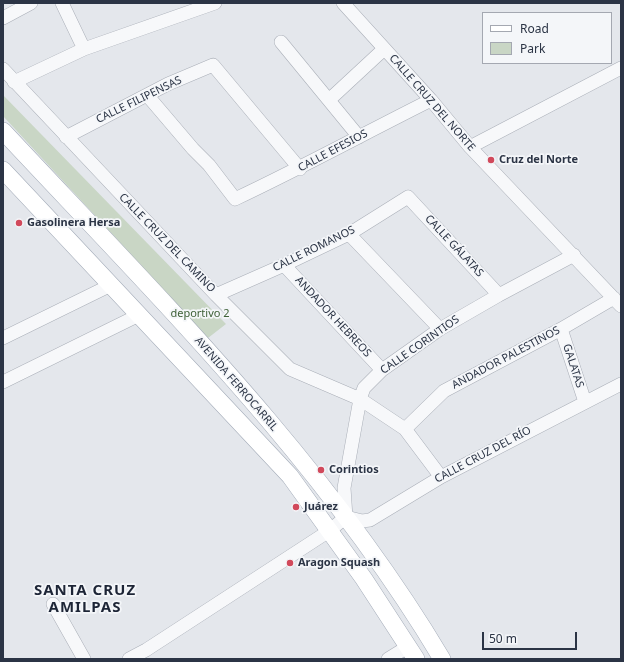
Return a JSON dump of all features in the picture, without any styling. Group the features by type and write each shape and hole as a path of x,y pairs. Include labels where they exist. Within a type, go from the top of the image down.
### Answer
{"main road":[{"name":"AVENIDA FERROCARRIL","path":"3,131 202,342 306,465 346,517 421,625 442,659"},
{"name":"AVENIDA FERROCARRIL","path":"3,170 290,476 364,579 413,653"}],"street":[{"path":"62,3 84,49"},
{"path":"14,82 84,49 215,3"},
{"name":"CALLE CRUZ DEL NORTE","path":"343,3 470,147 617,302"},
{"path":"3,18 24,5"},
{"path":"281,42 358,137"},
{"path":"329,100 384,49"},
{"name":"CALLE FILIPENSAS","path":"66,137 168,84 213,65 300,168"},
{"path":"470,147 621,68"},
{"name":"CALLE CRUZ DEL CAMINO","path":"3,69 216,295 290,368 360,399 406,429 441,477"},
{"name":"CALLE EFESIOS","path":"147,96 193,149 209,165 236,199 300,168 430,100"},
{"name":"CALLE ROMANOS","path":"216,295 349,234 408,197"},
{"name":"CALLE GÁLATAS","path":"408,197 499,295"},
{"path":"349,234 440,329"},
{"name":"CALLE CORINTIOS","path":"346,517 344,488 360,399 364,388 382,370 440,329 499,295 574,255"},
{"name":"ANDADOR HEBREOS","path":"284,265 382,370"},
{"path":"3,338 111,285"},
{"name":"ANDADOR PALESTINOS","path":"406,429 444,391 561,329 617,302"},
{"path":"3,382 139,315"},
{"name":"GALATAS","path":"561,329 585,402"},
{"name":"CALLE CRUZ DEL RÍO","path":"346,517 362,521 370,520 441,477 621,384"},
{"path":"129,659 146,650 329,531 346,517"},
{"path":"53,604 84,659"},
{"path":"388,659 413,653"}],"green space":[{"name":"deportivo 2","path":"3,95 226,324 208,338 3,116"}],"place":[{"name":"Cruz del Norte","path":"491,160"},
{"name":"Gasolinera Hersa","path":"19,223"},
{"name":"Corintios","path":"321,470"},
{"name":"Juárez","path":"296,507"},
{"name":"Aragon Squash","path":"290,563"}],"district":[{"name":"SANTA CRUZ AMILPAS","path":"85,600"}]}
